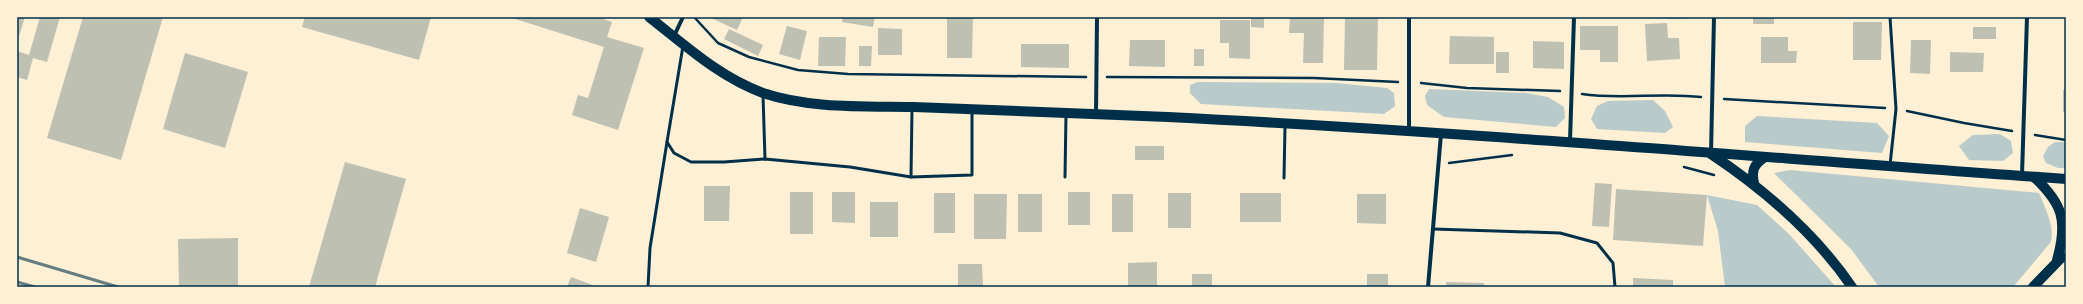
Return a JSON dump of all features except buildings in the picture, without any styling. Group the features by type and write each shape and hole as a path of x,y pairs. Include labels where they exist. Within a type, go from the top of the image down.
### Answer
{"main road":[{"path":"649,17 721,73 763,92 810,104 1096,113 1285,123 1570,141 1711,154 2066,179"},
{"path":"1711,154 1754,183 1783,208 1819,247 1852,287"},
{"path":"1754,183 1752,176 1753,168 1758,161 1764,157"},
{"path":"2033,287 2062,257 2064,237 2061,214 2051,193 2034,177"}],"street":[{"path":"674,36 683,17"},
{"path":"1096,113 1097,17"},
{"path":"1409,17 1409,131"},
{"path":"1570,141 1574,17"},
{"path":"1711,154 1714,17"},
{"path":"2022,176 2022,132 2027,17"},
{"path":"1428,287 1441,133"}],"lane":[{"path":"1890,17 1896,109 1890,166"},
{"path":"648,287 650,248 684,44"},
{"path":"763,92 765,159"},
{"path":"910,177 912,107"},
{"path":"667,142 674,153 691,162 724,162 765,159 850,167 910,177 972,175 972,110"},
{"path":"1065,177 1066,112"},
{"path":"1284,178 1285,123"},
{"path":"1433,229 1560,233 1597,243 1613,263 1615,287"}],"path":[{"path":"694,17 718,43 749,57 798,70 848,74 1306,78 1409,82 1467,88 1572,92 1599,96 1675,94 1712,99 1896,109 1964,123 2066,140"},
{"path":"1438,164 1518,155"},
{"path":"1677,165 1717,176"}],"shaded area":[{"path":"1198,82 1337,83 1387,88 1394,93 1395,106 1384,114 1201,104 1190,93 1190,85"},
{"path":"1429,89 1526,93 1548,97 1564,107 1565,118 1556,127 1444,117 1427,105 1425,96"},
{"path":"1653,100 1665,111 1673,127 1665,133 1597,129 1591,119 1597,106 1608,101"},
{"path":"1757,116 1877,123 1889,136 1882,153 1745,142 1745,126"},
{"path":"2000,134 2011,141 2013,153 2003,161 1969,160 1959,146 1973,135"},
{"path":"2055,142 2066,142 2066,168 2058,168 2046,163 2043,156 2048,147"},
{"path":"1790,170 2039,193 2051,223 2051,242 2013,287 1879,287 1851,249 1774,173"},
{"path":"1707,195 1757,205 1789,234 1836,287 1725,287 1718,231"}],"railway":[{"path":"17,257 118,287"},
{"path":"17,282 35,287"}]}
